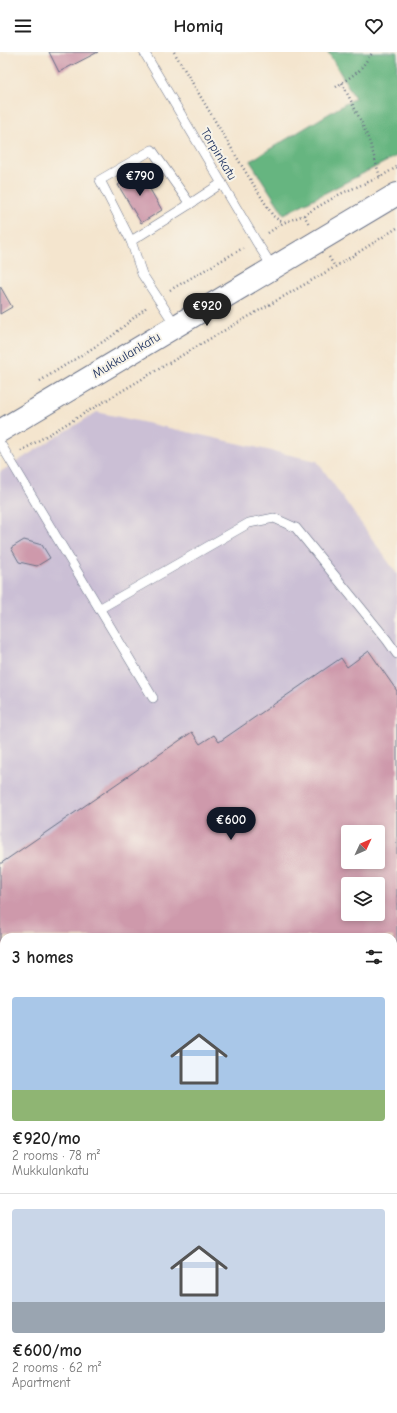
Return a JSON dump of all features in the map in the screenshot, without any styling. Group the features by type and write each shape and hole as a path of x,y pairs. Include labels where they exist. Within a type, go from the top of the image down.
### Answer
{"street":[{"name":"Mukkulankatu","path":"0,431 397,194"}],"lane":[{"name":"Torpinkatu","path":"144,52 273,268"},
{"path":"176,326 142,274 131,241 100,180 152,150 190,204"},
{"path":"131,241 222,183"},
{"path":"0,444 153,698"},
{"path":"99,609 249,523 274,518 296,528 397,654"}],"path":[{"path":"174,52 273,216 283,223"},
{"path":"336,87 359,71 374,52"},
{"path":"342,83 370,143 380,177"},
{"path":"40,381 112,336 158,297 256,241 283,223 304,215 340,194 380,177 397,167"},
{"path":"9,458 206,341 335,267 397,228"}],"shaded area":[{"path":"97,412 317,461 397,574 397,933 0,933 0,472"}],"green space":[{"path":"328,52 397,52 397,156 284,214 250,161 355,98"}],"building":[{"path":"49,52 98,52 59,72"},
{"path":"140,172 162,210 141,223 118,185"},
{"path":"0,286 12,307 0,314"},
{"path":"24,540 42,545 50,558 37,566 19,562 11,548"},
{"path":"369,651 397,691 397,933 0,933 0,864 192,732 200,744 214,735 219,742 341,658 347,667"}]}
